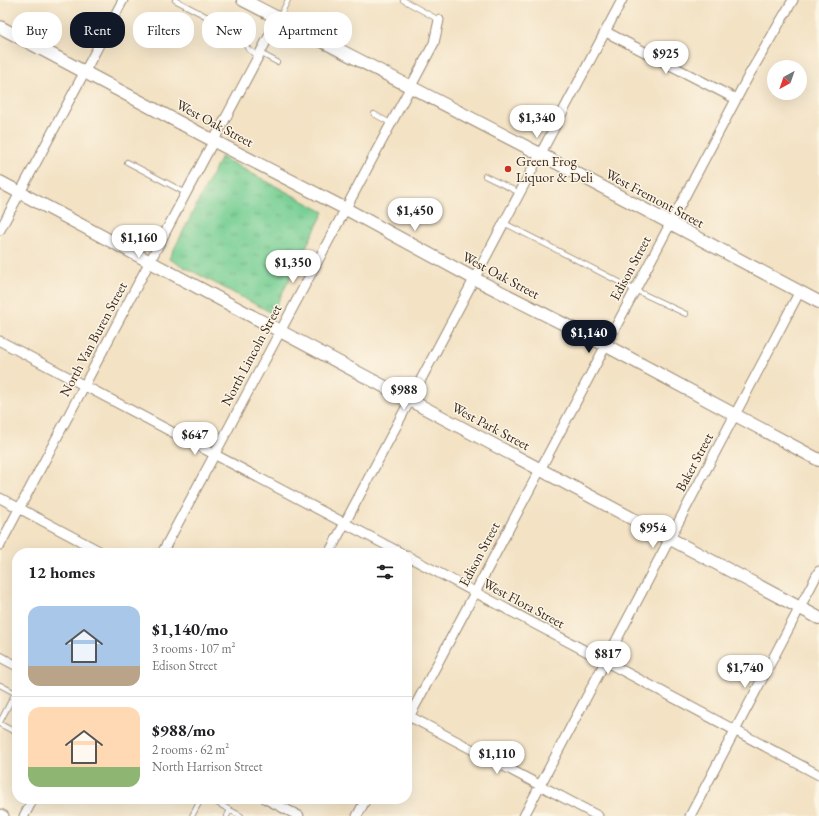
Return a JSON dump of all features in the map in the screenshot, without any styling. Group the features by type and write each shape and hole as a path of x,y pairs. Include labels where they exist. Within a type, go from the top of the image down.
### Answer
{"street":[{"path":"0,230 123,0"},
{"name":"West Fremont Street","path":"242,0 265,12"},
{"path":"332,548 622,0"},
{"name":"Edison Street","path":"412,710 736,99 793,0"},
{"name":"North Lincoln Street","path":"165,548 392,124 434,43 439,20"},
{"name":"West Oak Street","path":"0,27 86,71 214,141 346,209 475,279 605,346 819,460"},
{"path":"606,32 736,99"},
{"name":"North Van Buren Street","path":"0,545 264,46"},
{"name":"West Fremont Street","path":"335,48 670,222 819,302"},
{"name":"West Park Street","path":"0,182 819,618"},
{"name":"Baker Street","path":"524,816 800,291"},
{"path":"0,341 392,548"},
{"path":"0,498 92,548"},
{"name":"West Flora Street","path":"412,559 819,775"},
{"path":"690,816 819,571"},
{"path":"0,657 12,663"},
{"path":"412,719 598,816"},
{"path":"24,816 30,804"},
{"path":"276,804 299,816"},
{"path":"357,816 363,804"},
{"path":"0,814 4,816"}],"lane":[{"path":"175,0 236,32 249,50 277,62"},
{"path":"282,12 288,0"},
{"path":"403,0 439,20"},
{"path":"374,114 392,124"},
{"path":"127,162 186,193"},
{"path":"485,176 520,193"},
{"path":"504,223 635,290 686,314"},
{"path":"0,685 12,691"},
{"path":"12,699 0,723 12,730"},
{"path":"192,816 198,804"},
{"path":"219,804 241,816"},
{"path":"227,816 230,810"}],"green space":[{"path":"221,157 324,212 272,313 169,259"}],"place":[{"name":"Green Frog Liquor & Deli","path":"508,169"}]}
